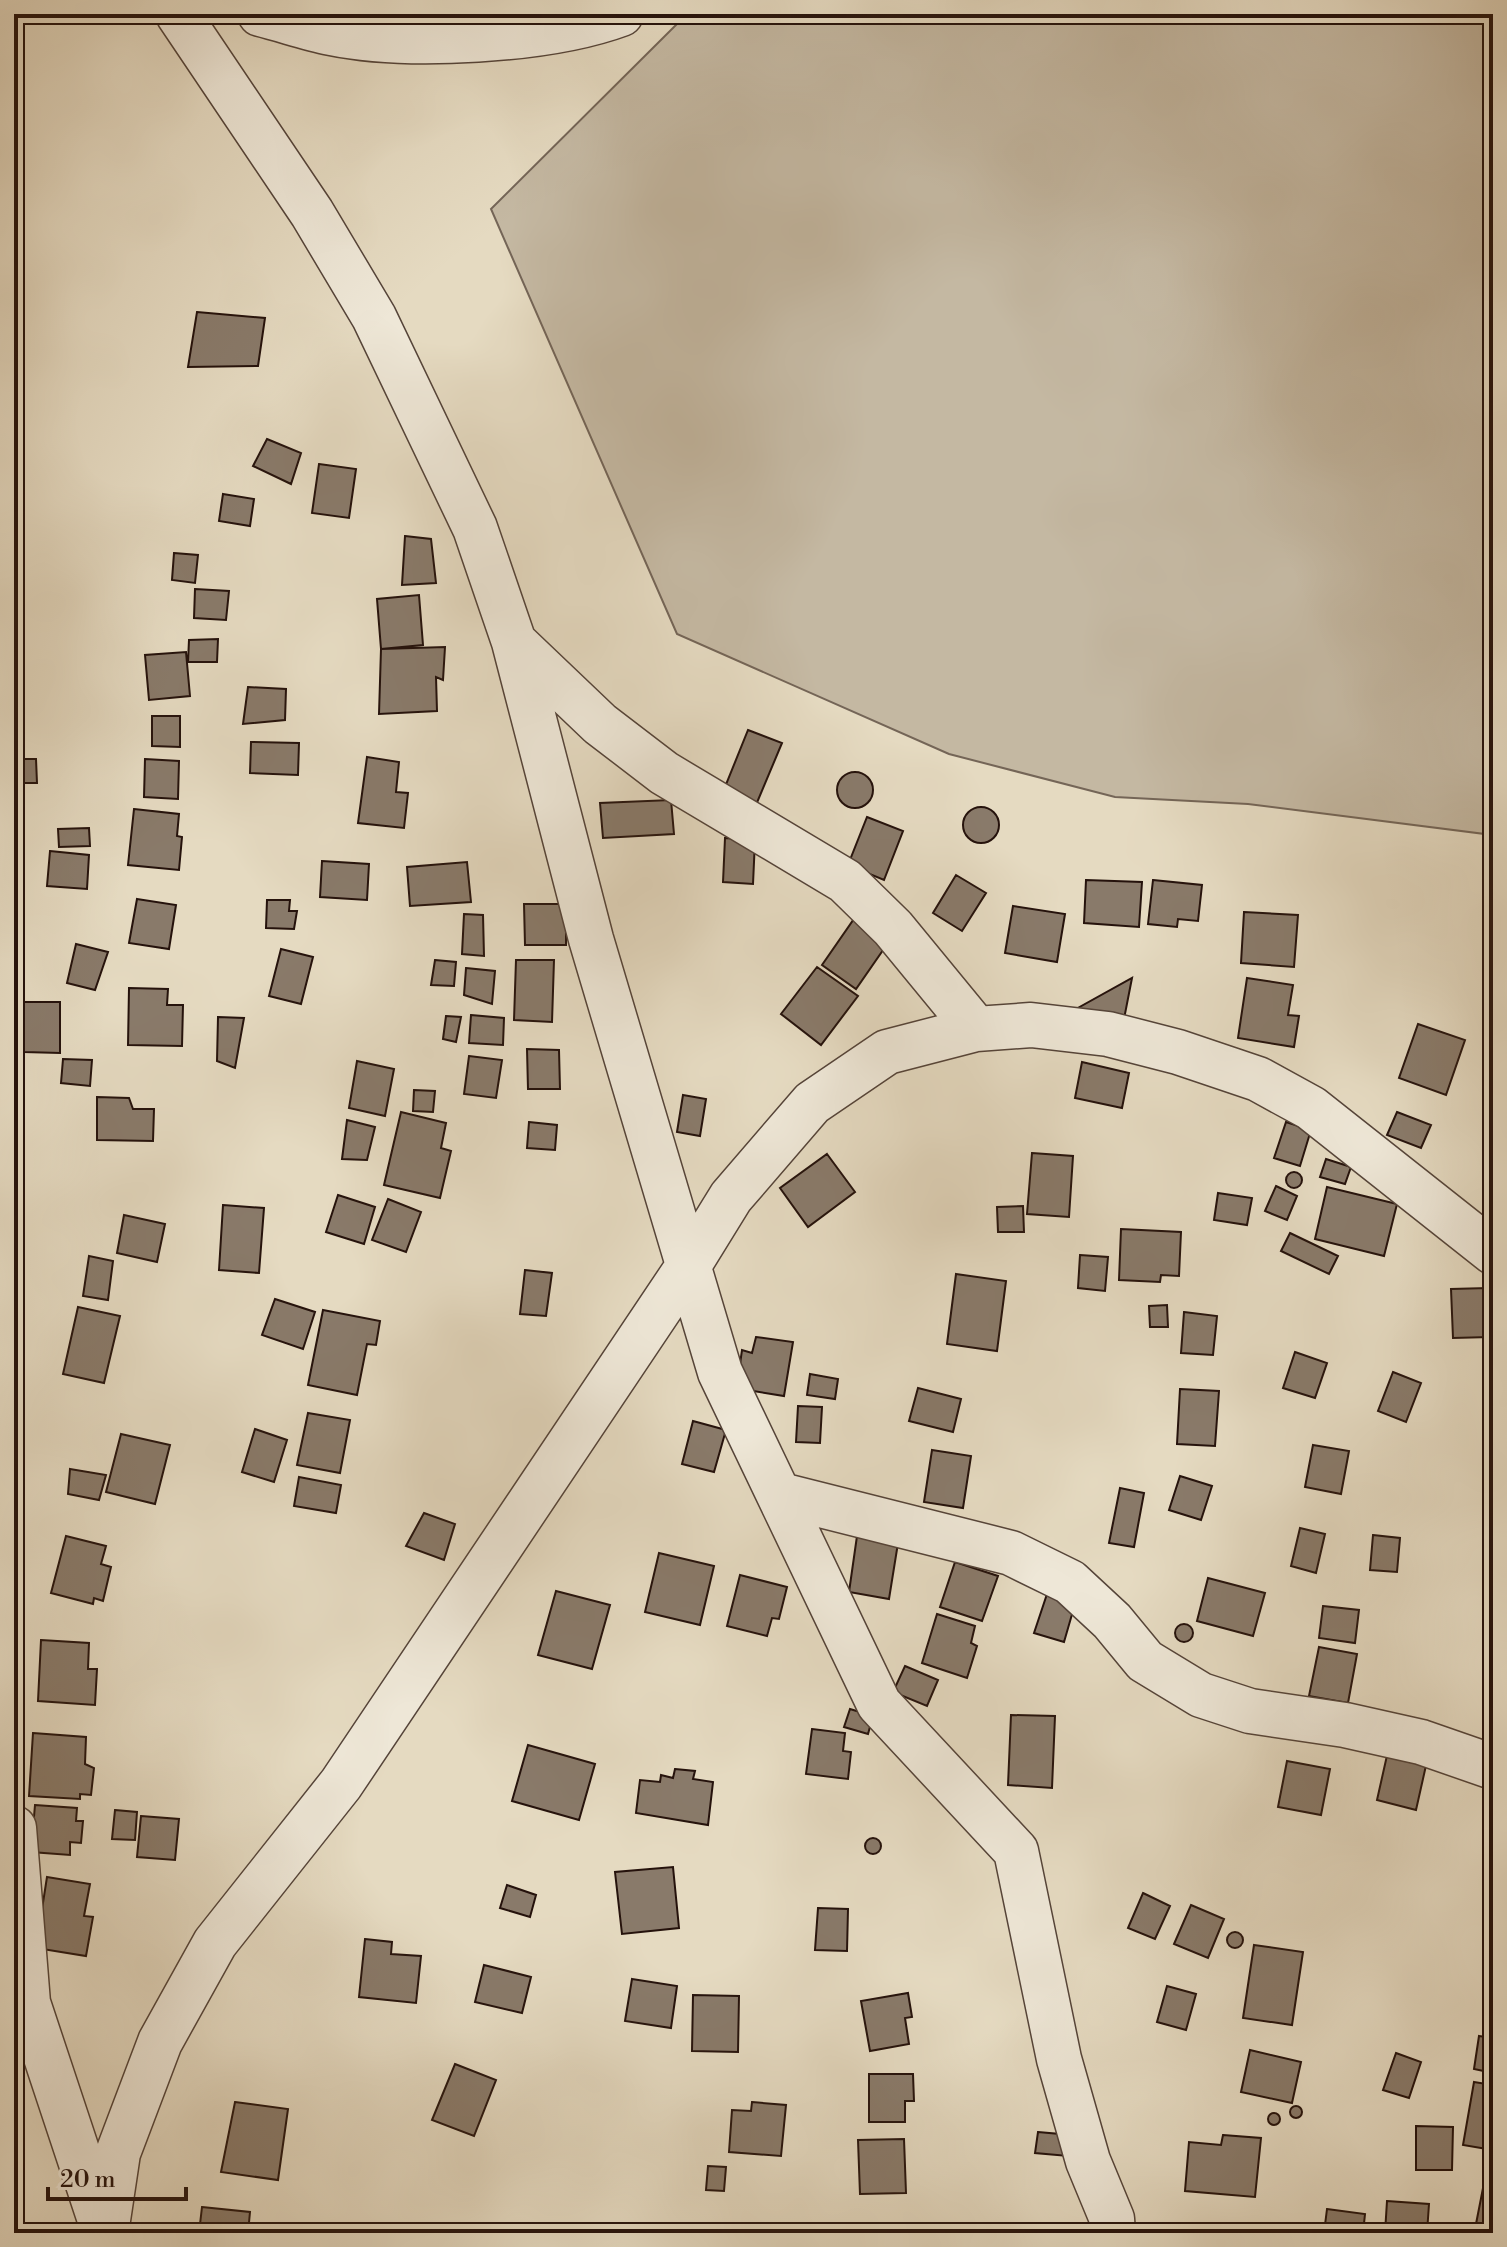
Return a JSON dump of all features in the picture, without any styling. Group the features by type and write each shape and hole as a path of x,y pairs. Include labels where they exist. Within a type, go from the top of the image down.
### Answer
{"street":[{"path":"178,14 304,201 374,317 475,528 514,642 591,939 720,1372 879,1704 1016,1851 1059,2059 1088,2161 1112,2219 1113,2233"},
{"path":"260,14 333,34 410,39 568,30 621,14"},
{"path":"514,642 600,724 664,773 845,881 893,928 976,1029"},
{"path":"105,2233 118,2153 160,2042 215,1943 341,1784 689,1265 731,1197 812,1103 887,1052 976,1029 1031,1025 1108,1034 1178,1052 1258,1079 1311,1108 1493,1252"},
{"path":"781,1495 1011,1553 1070,1582 1112,1621 1145,1661 1201,1695 1250,1711 1345,1725 1421,1742 1493,1767"},
{"path":"14,1828 28,2003 105,2233"}],"shaded area":[{"path":"687,14 1493,14 1493,835 1248,804 1115,797 949,754 677,634 491,209"}],"building":[{"path":"197,312 265,318 258,366 188,367"},
{"path":"267,439 301,453 291,484 253,466"},
{"path":"319,464 356,469 349,518 312,513"},
{"path":"223,494 254,499 250,526 219,521"},
{"path":"405,536 431,539 436,583 402,585"},
{"path":"174,553 198,555 195,583 172,580"},
{"path":"195,589 229,591 226,620 194,618"},
{"path":"419,595 423,645 381,649 377,599"},
{"path":"218,639 217,662 188,662 189,640"},
{"path":"445,647 443,680 436,677 437,711 379,714 381,649"},
{"path":"186,652 190,696 149,700 145,655"},
{"path":"248,687 286,689 285,720 243,724"},
{"path":"152,716 180,716 180,747 152,746"},
{"path":"748,730 782,743 756,805 723,792"},
{"path":"251,742 299,743 298,775 250,773"},
{"path":"367,757 399,762 396,792 408,793 404,828 358,823"},
{"path":"14,759 36,759 37,783 14,783"},
{"path":"145,759 179,761 178,799 144,797"},
{"path":"855,772 868,777 873,790 868,803 855,808 842,803 837,790 842,777"},
{"path":"671,800 674,834 603,838 600,803"},
{"path":"981,807 993,813 999,825 993,837 981,843 969,837 963,825 969,813"},
{"path":"134,809 179,814 177,836 182,837 179,870 128,865"},
{"path":"867,817 903,831 884,880 848,865"},
{"path":"89,828 90,846 59,847 58,829"},
{"path":"725,838 755,840 753,884 723,882"},
{"path":"50,851 89,855 87,889 47,886"},
{"path":"322,861 369,864 367,900 320,897"},
{"path":"467,862 471,902 410,906 407,867"},
{"path":"956,875 986,893 962,931 933,913"},
{"path":"1086,880 1142,882 1139,927 1084,923"},
{"path":"1153,880 1202,885 1198,921 1178,919 1177,927 1148,924"},
{"path":"137,899 176,905 169,949 129,943"},
{"path":"267,900 290,900 289,911 297,911 294,929 266,928"},
{"path":"524,904 566,904 566,945 525,945"},
{"path":"1013,906 1065,914 1057,962 1005,953"},
{"path":"1244,912 1298,915 1294,967 1241,963"},
{"path":"464,914 483,915 484,956 462,954"},
{"path":"856,916 890,940 856,989 822,965"},
{"path":"76,944 108,952 95,990 67,983"},
{"path":"281,949 313,957 301,1004 269,996"},
{"path":"435,960 456,962 454,986 431,985"},
{"path":"516,960 554,960 552,1022 514,1020"},
{"path":"817,967 858,996 821,1045 781,1014"},
{"path":"466,968 495,971 492,1004 464,995"},
{"path":"1132,978 1124,1019 1076,1009"},
{"path":"1247,978 1293,985 1288,1015 1299,1016 1294,1047 1238,1038"},
{"path":"129,988 168,989 167,1005 183,1005 182,1046 128,1045"},
{"path":"24,1002 60,1002 60,1053 24,1052"},
{"path":"471,1015 504,1018 503,1045 469,1043"},
{"path":"446,1016 461,1017 456,1042 443,1039"},
{"path":"218,1017 244,1018 235,1068 217,1061"},
{"path":"1418,1024 1465,1040 1446,1095 1399,1078"},
{"path":"527,1049 559,1050 560,1089 528,1089"},
{"path":"469,1056 502,1060 496,1098 464,1094"},
{"path":"63,1059 92,1060 90,1086 61,1083"},
{"path":"357,1061 394,1069 385,1116 349,1108"},
{"path":"1082,1062 1129,1073 1122,1108 1075,1098"},
{"path":"414,1090 435,1091 433,1112 413,1111"},
{"path":"683,1095 706,1099 700,1136 677,1132"},
{"path":"97,1097 129,1098 133,1109 154,1109 153,1141 97,1140"},
{"path":"401,1112 446,1123 441,1148 451,1151 440,1198 384,1185"},
{"path":"1397,1112 1431,1125 1421,1148 1387,1135"},
{"path":"347,1120 375,1127 367,1160 342,1159"},
{"path":"529,1122 557,1125 555,1150 527,1148"},
{"path":"1286,1122 1311,1130 1300,1166 1274,1158"},
{"path":"1032,1153 1073,1156 1069,1217 1027,1214"},
{"path":"827,1154 855,1192 808,1227 780,1188"},
{"path":"1326,1159 1351,1167 1345,1184 1320,1177"},
{"path":"1294,1172 1302,1180 1294,1188 1286,1180"},
{"path":"1276,1186 1297,1196 1287,1220 1265,1211"},
{"path":"1327,1187 1397,1204 1384,1256 1315,1239"},
{"path":"1218,1193 1252,1198 1247,1225 1214,1220"},
{"path":"338,1195 375,1207 364,1244 326,1232"},
{"path":"388,1199 421,1212 406,1252 372,1240"},
{"path":"223,1205 264,1208 259,1273 219,1270"},
{"path":"1023,1206 1024,1232 998,1232 997,1207"},
{"path":"124,1215 165,1224 157,1262 117,1253"},
{"path":"1121,1229 1181,1232 1179,1276 1161,1275 1160,1282 1119,1280"},
{"path":"1290,1233 1338,1256 1329,1274 1281,1251"},
{"path":"1080,1255 1108,1257 1105,1291 1078,1288"},
{"path":"89,1256 113,1261 108,1300 83,1296"},
{"path":"525,1270 552,1273 546,1316 520,1314"},
{"path":"956,1274 1006,1281 997,1351 947,1344"},
{"path":"1488,1288 1490,1337 1453,1338 1451,1289"},
{"path":"275,1299 315,1312 303,1349 262,1335"},
{"path":"1167,1305 1168,1327 1150,1327 1149,1306"},
{"path":"78,1307 120,1316 104,1383 63,1374"},
{"path":"323,1310 380,1321 376,1345 367,1344 357,1395 308,1385"},
{"path":"1184,1312 1217,1316 1213,1355 1181,1353"},
{"path":"756,1337 793,1342 784,1396 747,1390 748,1379 738,1378 742,1350 752,1353"},
{"path":"1295,1352 1327,1363 1315,1398 1283,1388"},
{"path":"1393,1372 1421,1383 1406,1422 1378,1411"},
{"path":"810,1374 838,1379 835,1399 807,1395"},
{"path":"918,1388 961,1399 953,1432 909,1421"},
{"path":"1180,1389 1219,1391 1215,1446 1177,1444"},
{"path":"798,1406 822,1407 820,1443 796,1442"},
{"path":"308,1413 350,1420 340,1473 297,1465"},
{"path":"693,1421 726,1430 714,1472 682,1464"},
{"path":"255,1429 287,1440 274,1482 242,1472"},
{"path":"121,1434 170,1445 155,1504 106,1492"},
{"path":"1313,1445 1349,1451 1341,1494 1305,1487"},
{"path":"932,1450 971,1456 963,1508 924,1502"},
{"path":"70,1469 106,1475 99,1500 68,1494"},
{"path":"1180,1476 1212,1486 1201,1520 1169,1510"},
{"path":"299,1477 341,1485 336,1513 294,1506"},
{"path":"1120,1488 1144,1493 1134,1547 1109,1543"},
{"path":"424,1513 455,1524 444,1560 406,1546"},
{"path":"1300,1528 1325,1534 1316,1573 1291,1566"},
{"path":"1373,1535 1400,1538 1397,1572 1370,1570"},
{"path":"66,1536 106,1546 101,1564 111,1567 103,1601 94,1598 93,1604 51,1593"},
{"path":"857,1536 898,1543 889,1599 849,1592"},
{"path":"659,1553 714,1566 700,1625 645,1612"},
{"path":"955,1562 998,1576 982,1621 940,1607"},
{"path":"740,1575 787,1587 779,1619 772,1618 767,1636 727,1626"},
{"path":"1208,1578 1265,1593 1253,1636 1197,1621"},
{"path":"556,1591 610,1605 592,1669 538,1655"},
{"path":"1047,1594 1075,1604 1064,1642 1034,1633"},
{"path":"1323,1606 1359,1610 1355,1643 1319,1638"},
{"path":"937,1614 975,1626 971,1643 977,1646 967,1678 922,1663"},
{"path":"1184,1624 1193,1633 1184,1642 1175,1633"},
{"path":"41,1640 89,1643 88,1669 97,1669 95,1705 38,1701"},
{"path":"1319,1647 1357,1654 1348,1703 1309,1696"},
{"path":"905,1666 938,1680 927,1706 893,1692"},
{"path":"850,1709 873,1716 868,1734 844,1727"},
{"path":"1011,1715 1055,1716 1052,1788 1008,1785"},
{"path":"812,1729 845,1733 843,1751 851,1752 848,1779 806,1774"},
{"path":"33,1733 86,1737 85,1764 94,1768 91,1795 80,1794 80,1799 29,1796"},
{"path":"528,1745 595,1764 579,1820 512,1801"},
{"path":"1388,1751 1427,1761 1416,1810 1377,1800"},
{"path":"1287,1761 1330,1769 1321,1815 1278,1807"},
{"path":"675,1769 695,1771 693,1779 713,1782 708,1825 636,1813 640,1780 660,1782 661,1775 673,1778"},
{"path":"35,1805 77,1808 76,1821 83,1821 81,1843 70,1842 70,1855 31,1852"},
{"path":"115,1810 137,1812 135,1840 112,1839"},
{"path":"141,1816 179,1819 175,1860 137,1857"},
{"path":"870,1838 876,1838 881,1846 879,1852 870,1854 865,1849 865,1843"},
{"path":"673,1867 679,1928 622,1934 615,1872"},
{"path":"47,1877 90,1884 84,1916 93,1917 86,1956 36,1948"},
{"path":"507,1885 536,1895 530,1917 500,1908"},
{"path":"1143,1893 1170,1906 1155,1939 1128,1928"},
{"path":"1191,1905 1224,1919 1208,1958 1174,1944"},
{"path":"818,1908 848,1909 847,1951 815,1950"},
{"path":"1235,1932 1241,1934 1241,1946 1235,1948 1229,1946 1227,1940 1229,1934"},
{"path":"365,1939 392,1942 391,1954 421,1956 416,2003 359,1997"},
{"path":"1254,1945 1303,1952 1292,2025 1243,2018"},
{"path":"484,1965 531,1977 522,2013 475,2002"},
{"path":"632,1979 677,1986 671,2028 625,2021"},
{"path":"1167,1986 1196,1994 1186,2030 1157,2022"},
{"path":"908,1993 912,2017 905,2018 909,2044 870,2051 861,2001"},
{"path":"693,1995 739,1996 738,2052 692,2051"},
{"path":"1479,2036 1493,2038 1493,2073 1474,2069"},
{"path":"1250,2050 1301,2062 1292,2103 1241,2092"},
{"path":"1396,2053 1421,2062 1409,2098 1383,2090"},
{"path":"455,2064 496,2080 474,2136 432,2120"},
{"path":"869,2074 913,2074 914,2101 905,2101 905,2122 869,2122"},
{"path":"1474,2082 1493,2085 1493,2150 1463,2145"},
{"path":"235,2102 288,2109 278,2180 221,2172"},
{"path":"752,2102 786,2105 781,2156 729,2152 732,2110 751,2111"},
{"path":"1296,2106 1302,2112 1296,2118 1290,2112"},
{"path":"1274,2113 1280,2119 1274,2125 1268,2119"},
{"path":"1416,2126 1453,2127 1452,2170 1416,2170"},
{"path":"1038,2132 1071,2135 1068,2156 1035,2153"},
{"path":"1223,2135 1261,2138 1255,2197 1185,2191 1189,2142 1221,2145"},
{"path":"904,2139 906,2193 860,2194 858,2140"},
{"path":"708,2166 726,2167 724,2191 706,2190"},
{"path":"1484,2183 1493,2185 1493,2227 1476,2224"},
{"path":"1387,2201 1429,2204 1427,2233 1385,2233"},
{"path":"202,2207 250,2212 248,2233 199,2233"},
{"path":"1327,2209 1365,2214 1363,2233 1324,2233"}]}
